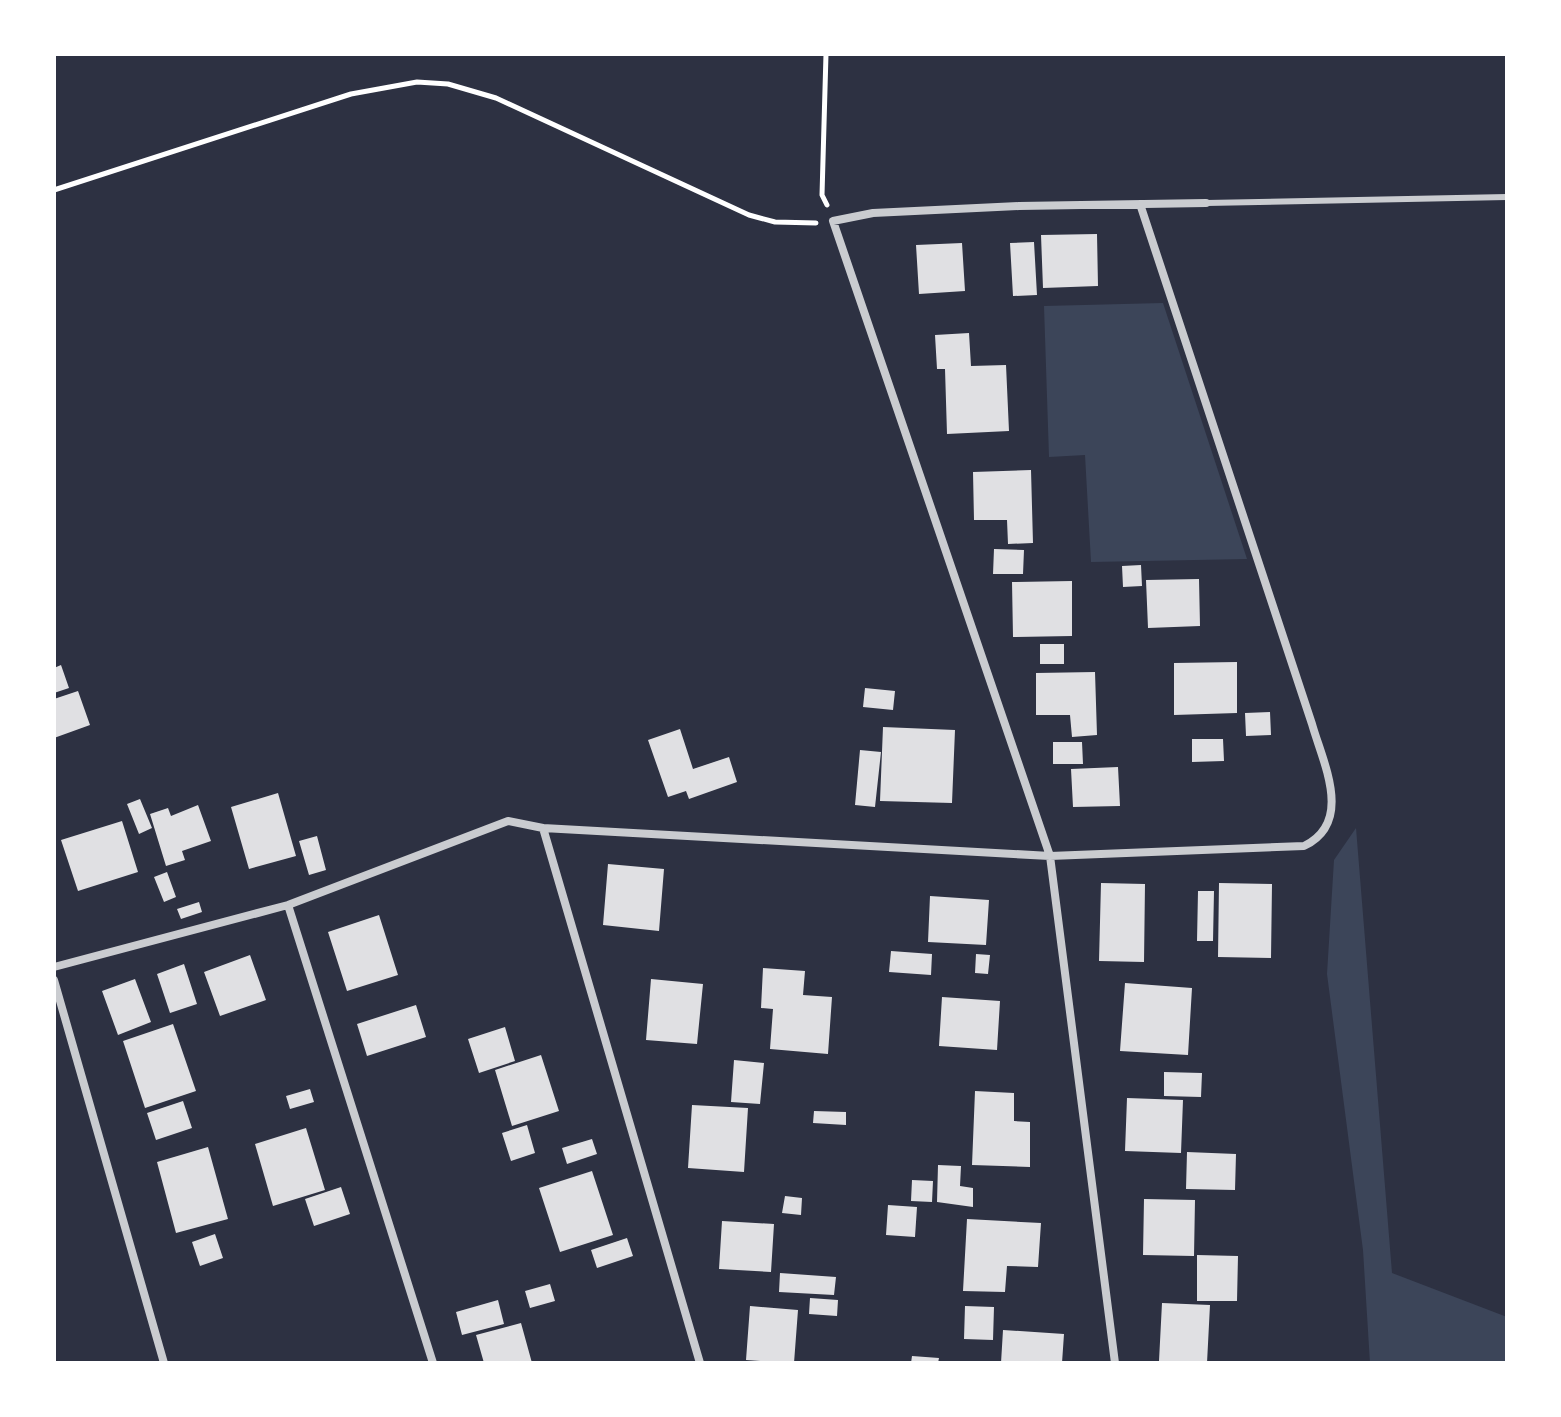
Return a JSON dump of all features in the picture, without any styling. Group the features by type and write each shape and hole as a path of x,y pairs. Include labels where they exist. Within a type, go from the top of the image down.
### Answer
{"street":[{"path":"1115,1363 1050,856 833,221 873,213 1206,203"},
{"path":"54,967 288,905 508,821 543,828 1050,856 1304,846 1315,841 1332,814 1333,799 1312,724 1140,204"},
{"path":"543,828 700,1363"},
{"path":"288,905 433,1363"},
{"path":"54,980 164,1363"}],"lane":[{"path":"1206,203 1507,197"}],"path":[{"path":"54,190 351,94 417,82 448,84 496,98 749,215 775,222 805,224 833,221 822,195 826,54"}],"shaded area":[{"path":"1163,303 1247,559 1091,562 1085,455 1049,457 1044,306"},
{"path":"1356,828 1392,1273 1507,1317 1507,1363 1370,1363 1363,1250 1327,974 1334,860"}],"building":[{"path":"1097,234 1098,286 1043,288 1041,235"},
{"path":"1034,242 1037,295 1013,296 1010,243"},
{"path":"962,243 965,291 919,294 916,245"},
{"path":"969,333 971,366 1006,365 1009,431 947,434 945,369 937,369 935,335"},
{"path":"1031,470 1033,543 1008,544 1007,520 974,520 973,472"},
{"path":"994,549 1024,550 1023,574 993,574"},
{"path":"1141,565 1142,586 1123,587 1122,566"},
{"path":"1199,579 1200,626 1148,628 1146,580"},
{"path":"1072,581 1072,636 1013,637 1012,582"},
{"path":"1040,644 1064,644 1064,664 1040,664"},
{"path":"1237,662 1237,713 1174,715 1174,663"},
{"path":"61,665 69,688 54,693 54,668"},
{"path":"1095,672 1097,735 1072,737 1070,715 1036,715 1036,673"},
{"path":"865,688 895,691 893,710 863,707"},
{"path":"78,691 90,725 54,738 54,699"},
{"path":"1270,712 1271,735 1246,736 1245,713"},
{"path":"883,727 955,730 952,803 880,801"},
{"path":"680,729 693,769 729,757 737,782 689,799 686,791 668,797 648,740"},
{"path":"1192,739 1223,739 1224,761 1192,762"},
{"path":"1053,742 1082,742 1083,764 1053,764"},
{"path":"860,750 881,752 875,807 855,805"},
{"path":"1118,767 1120,806 1073,807 1071,769"},
{"path":"278,793 296,856 249,869 231,807"},
{"path":"140,799 152,828 139,834 127,804"},
{"path":"198,805 211,841 182,851 185,860 166,866 150,814 168,808 171,816"},
{"path":"122,821 138,872 78,891 61,840"},
{"path":"317,836 326,870 309,875 299,841"},
{"path":"608,864 664,869 659,931 603,925"},
{"path":"167,872 176,897 164,902 154,877"},
{"path":"1101,883 1145,884 1144,962 1099,961"},
{"path":"1219,883 1272,884 1271,958 1218,957"},
{"path":"1198,891 1214,891 1213,941 1197,941"},
{"path":"930,896 989,900 986,945 928,942"},
{"path":"199,902 202,912 181,919 177,909"},
{"path":"379,915 398,975 347,991 328,932"},
{"path":"891,951 932,954 931,975 889,972"},
{"path":"976,954 990,955 988,974 975,973"},
{"path":"250,955 266,1000 220,1016 204,972"},
{"path":"184,964 197,1004 170,1013 157,974"},
{"path":"763,968 805,971 803,995 832,997 828,1054 770,1049 773,1009 761,1008"},
{"path":"135,979 151,1022 118,1035 102,991"},
{"path":"651,979 703,984 697,1044 646,1040"},
{"path":"1125,983 1192,988 1188,1055 1120,1051"},
{"path":"942,997 1000,1001 997,1050 939,1046"},
{"path":"416,1005 426,1037 367,1056 357,1024"},
{"path":"173,1024 196,1091 145,1108 123,1041"},
{"path":"505,1027 515,1061 479,1073 468,1039"},
{"path":"541,1055 559,1111 512,1126 495,1070"},
{"path":"734,1060 764,1063 760,1104 731,1102"},
{"path":"1164,1072 1202,1073 1201,1097 1164,1096"},
{"path":"310,1089 314,1102 290,1109 286,1096"},
{"path":"975,1091 1014,1093 1014,1121 1030,1122 1030,1167 972,1165"},
{"path":"1127,1098 1183,1100 1181,1153 1125,1151"},
{"path":"183,1101 192,1128 156,1140 147,1113"},
{"path":"692,1105 748,1108 744,1172 688,1168"},
{"path":"814,1111 846,1112 846,1125 813,1123"},
{"path":"527,1125 535,1153 511,1161 502,1133"},
{"path":"306,1128 325,1190 273,1206 255,1144"},
{"path":"592,1139 597,1154 567,1164 562,1148"},
{"path":"208,1147 228,1219 176,1233 157,1162"},
{"path":"1187,1152 1236,1154 1235,1190 1186,1189"},
{"path":"938,1165 961,1166 960,1186 973,1188 973,1207 937,1202"},
{"path":"592,1171 613,1235 560,1252 539,1188"},
{"path":"912,1180 933,1181 932,1202 911,1201"},
{"path":"341,1187 350,1214 314,1226 305,1199"},
{"path":"785,1196 802,1198 801,1215 782,1213"},
{"path":"1144,1199 1195,1200 1194,1256 1143,1255"},
{"path":"888,1205 917,1207 915,1237 886,1235"},
{"path":"967,1219 1041,1223 1038,1267 1007,1266 1005,1292 963,1291"},
{"path":"722,1221 774,1224 771,1272 719,1269"},
{"path":"215,1234 223,1258 200,1266 192,1242"},
{"path":"627,1238 633,1256 597,1268 591,1250"},
{"path":"1197,1255 1238,1256 1237,1301 1197,1301"},
{"path":"780,1273 836,1277 834,1295 779,1292"},
{"path":"550,1284 555,1301 530,1308 525,1291"},
{"path":"810,1298 838,1300 837,1316 809,1314"},
{"path":"498,1300 504,1324 462,1335 456,1312"},
{"path":"1162,1303 1210,1305 1207,1363 1159,1361"},
{"path":"750,1306 798,1310 794,1363 746,1360"},
{"path":"965,1306 994,1307 993,1340 964,1339"},
{"path":"521,1323 532,1363 484,1363 476,1335"},
{"path":"1003,1330 1064,1334 1062,1363 1001,1363"},
{"path":"912,1356 939,1358 938,1363 911,1363"}]}
